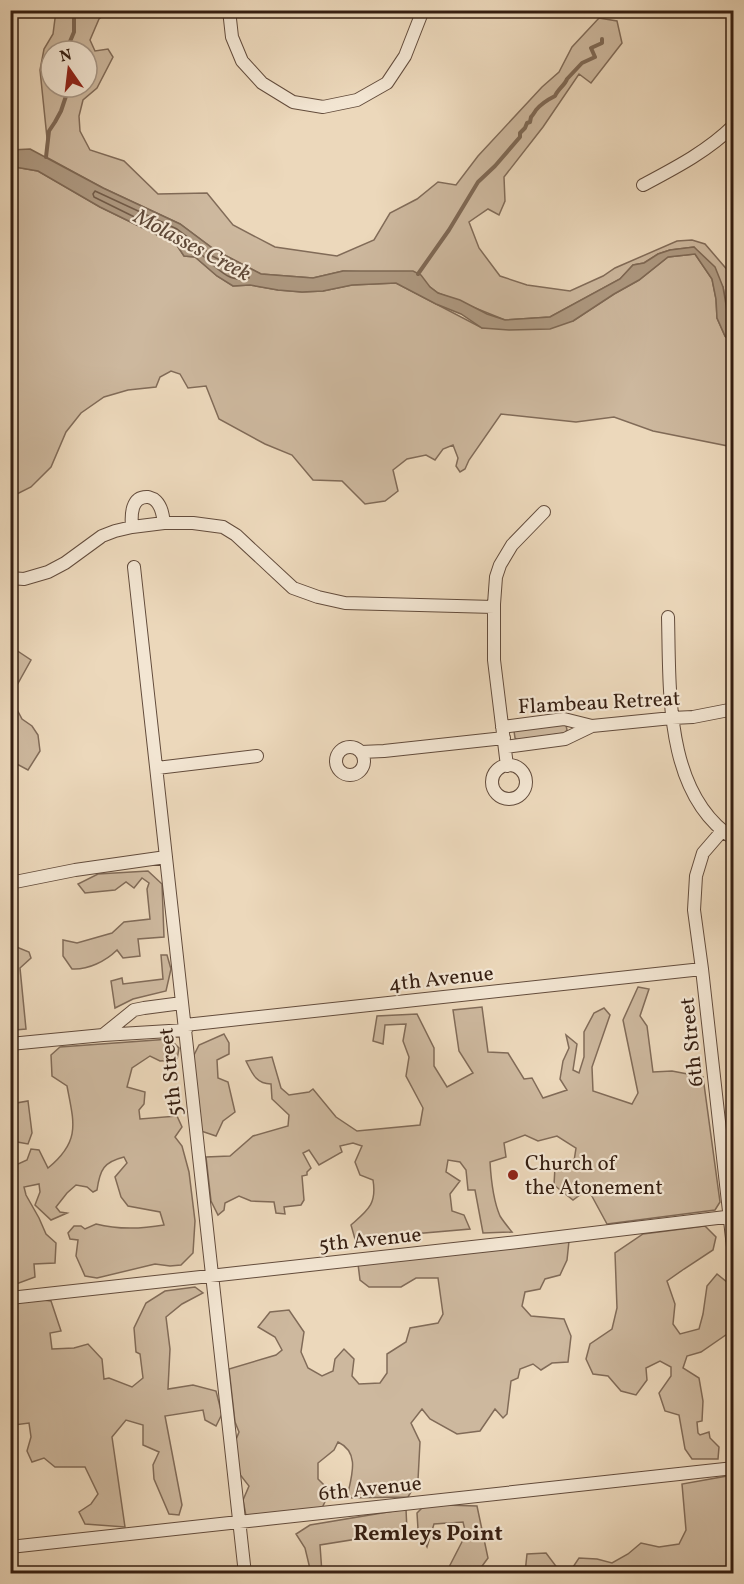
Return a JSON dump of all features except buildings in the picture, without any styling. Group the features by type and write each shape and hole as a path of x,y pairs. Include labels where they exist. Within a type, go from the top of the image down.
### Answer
{"street":[{"path":"229,10 232,37 242,61 262,83 293,102 323,107 357,100 387,83 405,56 423,10"},
{"path":"643,185 680,166 734,125"},
{"path":"132,527 132,508 136,501 143,497 152,497 157,502 162,511 164,524"},
{"path":"507,766 494,660 495,577 512,545 544,512"},
{"path":"10,578 24,579 48,572 66,563 102,536 132,527 193,523 223,527 236,535 293,588 323,599 345,603 494,607"},
{"name":"5th Street","path":"134,567 245,1574"},
{"path":"668,618 672,718 677,750 684,774 698,803 722,831 734,839"},
{"name":"Flambeau Retreat","path":"361,752 504,737 564,719 592,726 693,717 734,709"},
{"path":"504,737 565,739 592,726"},
{"path":"157,768 257,756"},
{"name":"6th Street","path":"722,831 703,853 696,876 694,910 734,1256"},
{"path":"10,883 75,870 166,857"},
{"name":"4th Avenue","path":"10,1044 185,1028 702,969"},
{"path":"103,1035 134,1010 182,1003"},
{"name":"5th Avenue","path":"10,1298 731,1216"},
{"name":"6th Avenue","path":"10,1547 734,1468"}],"shaded area":[{"path":"56,11 109,11 99,19 90,39 50,39 53,34"},
{"path":"599,18 617,21 622,43 591,83 579,74 543,127 504,177 505,201 499,215 488,209 469,222 479,248 500,276 527,285 570,291 677,241 692,240 705,244 733,274 733,330 729,322 723,287 694,247 670,250 644,263 633,265 620,279 550,317 505,320 438,293 430,287 367,272 343,271 313,278 261,274 215,250 180,224 103,188 46,157 47,138 43,99 84,99 79,116 80,131 90,150 124,161 158,194 207,193 233,225 275,247 337,256 374,240 390,213 417,199 438,182 456,185 478,156 542,87 559,72 572,47"},
{"path":"108,49 113,57 99,84 99,50"},
{"path":"11,168 38,171 100,207 176,244 184,256 195,257 233,286 250,285 302,292 323,291 352,285 396,283 482,328 573,321 639,280 668,257 695,254 712,279 717,318 725,336 733,344 733,447 653,431 614,417 576,422 501,414 465,469 460,472 456,466 458,458 453,445 443,449 435,460 426,455 407,459 393,470 398,491 385,501 365,504 342,481 313,480 292,455 265,444 219,419 206,386 188,388 180,374 171,371 160,377 156,387 128,390 104,397 81,413 66,432 51,467 31,487 11,497"},
{"path":"10,646 31,660 16,687 13,702 22,719 32,726 38,735 40,751 28,770 11,763"},
{"path":"566,725 565,733 518,740 515,738 514,731"},
{"path":"148,871 162,884 164,937 138,939 140,956 123,958 117,950 96,964 72,969 63,956 63,940 77,943 112,933 124,922 150,919 147,889 149,883 142,878 134,888 126,882 115,890 85,893 78,884 98,874"},
{"path":"10,920 14,946 29,952 31,958 20,968 26,1029 15,1030 11,1018"},
{"path":"161,955 167,955 171,969 166,991 133,999 115,1008 111,981 122,978 123,984 163,979"},
{"path":"638,987 649,989 640,1016 647,1026 653,1072 672,1071 703,1077 720,1202 715,1210 607,1224 588,1189 573,1200 554,1185 555,1167 574,1161 576,1148 557,1136 538,1141 525,1135 504,1143 506,1157 490,1162 498,1210 512,1232 483,1233 475,1190 468,1190 466,1170 460,1162 448,1160 446,1172 460,1181 450,1194 452,1211 464,1215 470,1229 355,1239 351,1225 370,1206 374,1188 373,1180 360,1175 355,1162 362,1146 353,1143 340,1146 342,1152 319,1165 309,1150 303,1153 311,1168 307,1175 302,1176 304,1200 301,1205 284,1207 285,1214 276,1213 274,1202 251,1201 239,1196 225,1203 224,1210 218,1215 211,1201 206,1157 230,1156 253,1136 288,1126 289,1115 272,1099 271,1084 258,1080 246,1061 272,1057 281,1088 289,1095 309,1092 313,1089 336,1117 357,1131 420,1125 423,1108 406,1076 409,1057 403,1041 406,1024 385,1025 383,1044 373,1041 377,1016 417,1014 434,1048 434,1066 447,1087 473,1073 459,1051 453,1010 482,1007 488,1052 508,1053 524,1079 532,1078 543,1098 567,1090 560,1079 563,1061 569,1048 566,1035 577,1044 573,1070 579,1073 584,1057 584,1032 594,1013 604,1008 610,1015 592,1067 593,1091 632,1104 638,1093 623,1020"},
{"path":"224,1034 229,1043 229,1054 217,1060 218,1078 228,1082 235,1112 223,1121 216,1136 201,1131 192,1059 199,1045"},
{"path":"170,1039 179,1048 177,1060 160,1061 150,1056 132,1068 127,1087 145,1092 144,1104 139,1110 140,1119 177,1116 182,1127 175,1137 182,1146 189,1172 195,1221 193,1253 181,1265 155,1264 97,1278 85,1276 76,1256 78,1240 70,1239 68,1233 74,1226 81,1226 85,1229 96,1224 130,1228 164,1225 160,1212 128,1206 121,1197 115,1177 127,1163 124,1157 107,1164 100,1177 97,1190 93,1192 87,1187 76,1185 56,1207 60,1212 67,1213 51,1220 35,1205 40,1192 39,1184 24,1187 46,1234 56,1243 55,1263 34,1264 35,1277 11,1286 11,1163 16,1165 27,1160 31,1149 39,1150 48,1168 66,1149 72,1131 72,1111 67,1086 52,1076 51,1055 60,1047"},
{"path":"28,1101 32,1133 28,1144 17,1142 17,1148 11,1148 11,1104"},
{"path":"705,1226 716,1237 713,1250 667,1281 675,1304 673,1324 680,1334 699,1329 707,1286 717,1274 728,1283 733,1330 701,1352 687,1356 683,1368 699,1378 703,1401 702,1421 697,1422 698,1433 700,1435 709,1432 710,1438 719,1447 718,1459 692,1459 685,1449 679,1415 665,1411 659,1393 671,1376 671,1367 660,1361 646,1368 647,1380 636,1395 621,1391 608,1376 593,1374 586,1359 590,1344 612,1329 617,1308 615,1253 643,1234"},
{"path":"569,1241 567,1260 560,1275 545,1279 540,1289 525,1292 522,1306 531,1316 564,1319 571,1336 568,1362 552,1363 541,1370 533,1364 520,1369 518,1378 511,1381 507,1414 503,1418 495,1409 480,1431 457,1434 430,1419 422,1409 411,1423 420,1442 418,1480 408,1497 347,1498 352,1474 352,1459 350,1452 338,1442 334,1450 318,1463 318,1479 330,1491 322,1508 246,1516 243,1500 249,1486 238,1472 235,1442 239,1432 235,1422 229,1369 276,1355 282,1350 275,1337 258,1327 270,1312 289,1310 304,1332 301,1352 308,1368 322,1376 333,1371 335,1359 344,1349 354,1359 352,1376 359,1384 380,1383 387,1373 387,1354 406,1342 410,1328 438,1323 443,1314 438,1278 416,1278 401,1287 369,1287 360,1280 358,1264"},
{"path":"195,1287 203,1293 182,1304 166,1317 170,1349 168,1389 193,1385 216,1391 222,1414 216,1426 205,1420 203,1410 165,1416 182,1505 179,1515 169,1514 154,1479 153,1465 159,1452 143,1445 143,1425 126,1420 112,1437 125,1527 85,1524 79,1512 91,1504 98,1494 85,1467 55,1467 44,1458 32,1462 27,1451 31,1437 29,1423 14,1425 11,1423 10,1289 20,1301 35,1299 51,1301 61,1331 50,1333 52,1349 74,1348 88,1344 102,1359 104,1379 109,1378 132,1387 143,1378 140,1354 136,1352 134,1328 146,1303 165,1291"},
{"path":"733,1475 733,1573 569,1573 579,1558 612,1563 641,1543 659,1547 679,1544 686,1530 682,1484"},
{"path":"477,1506 488,1558 477,1573 446,1573 466,1534 463,1522 434,1524 427,1547 418,1529 417,1513 423,1507"},
{"path":"406,1509 407,1531 320,1545 322,1573 311,1573 305,1548 296,1534 310,1525"},
{"path":"546,1553 558,1569 567,1573 525,1573 527,1554"}],"water":[{"name":"Molasses Creek","path":"30,149 103,188 180,224 215,250 261,274 313,278 343,271 413,271 421,275 438,293 505,320 550,317 620,279 633,265 644,263 670,250 694,247 715,267 723,287 729,322 733,330 733,344 725,336 717,318 712,279 695,254 668,257 639,280 573,321 550,329 482,328 461,314 396,283 352,285 323,291 302,292 250,285 233,286 195,257 184,256 176,244 100,207 38,171 11,168 11,150"}],"waterway":[{"path":"71,39 74,32 74,10"},
{"path":"418,274 449,230 478,182 520,137 520,133 538,108 555,96 582,63 595,57 591,48 602,43 602,39"},
{"path":"46,157 49,131 65,99"}],"place":[{"name":"Church of the Atonement","path":"513,1175"}],"district":[{"name":"Remleys Point","path":"428,1532"}]}
